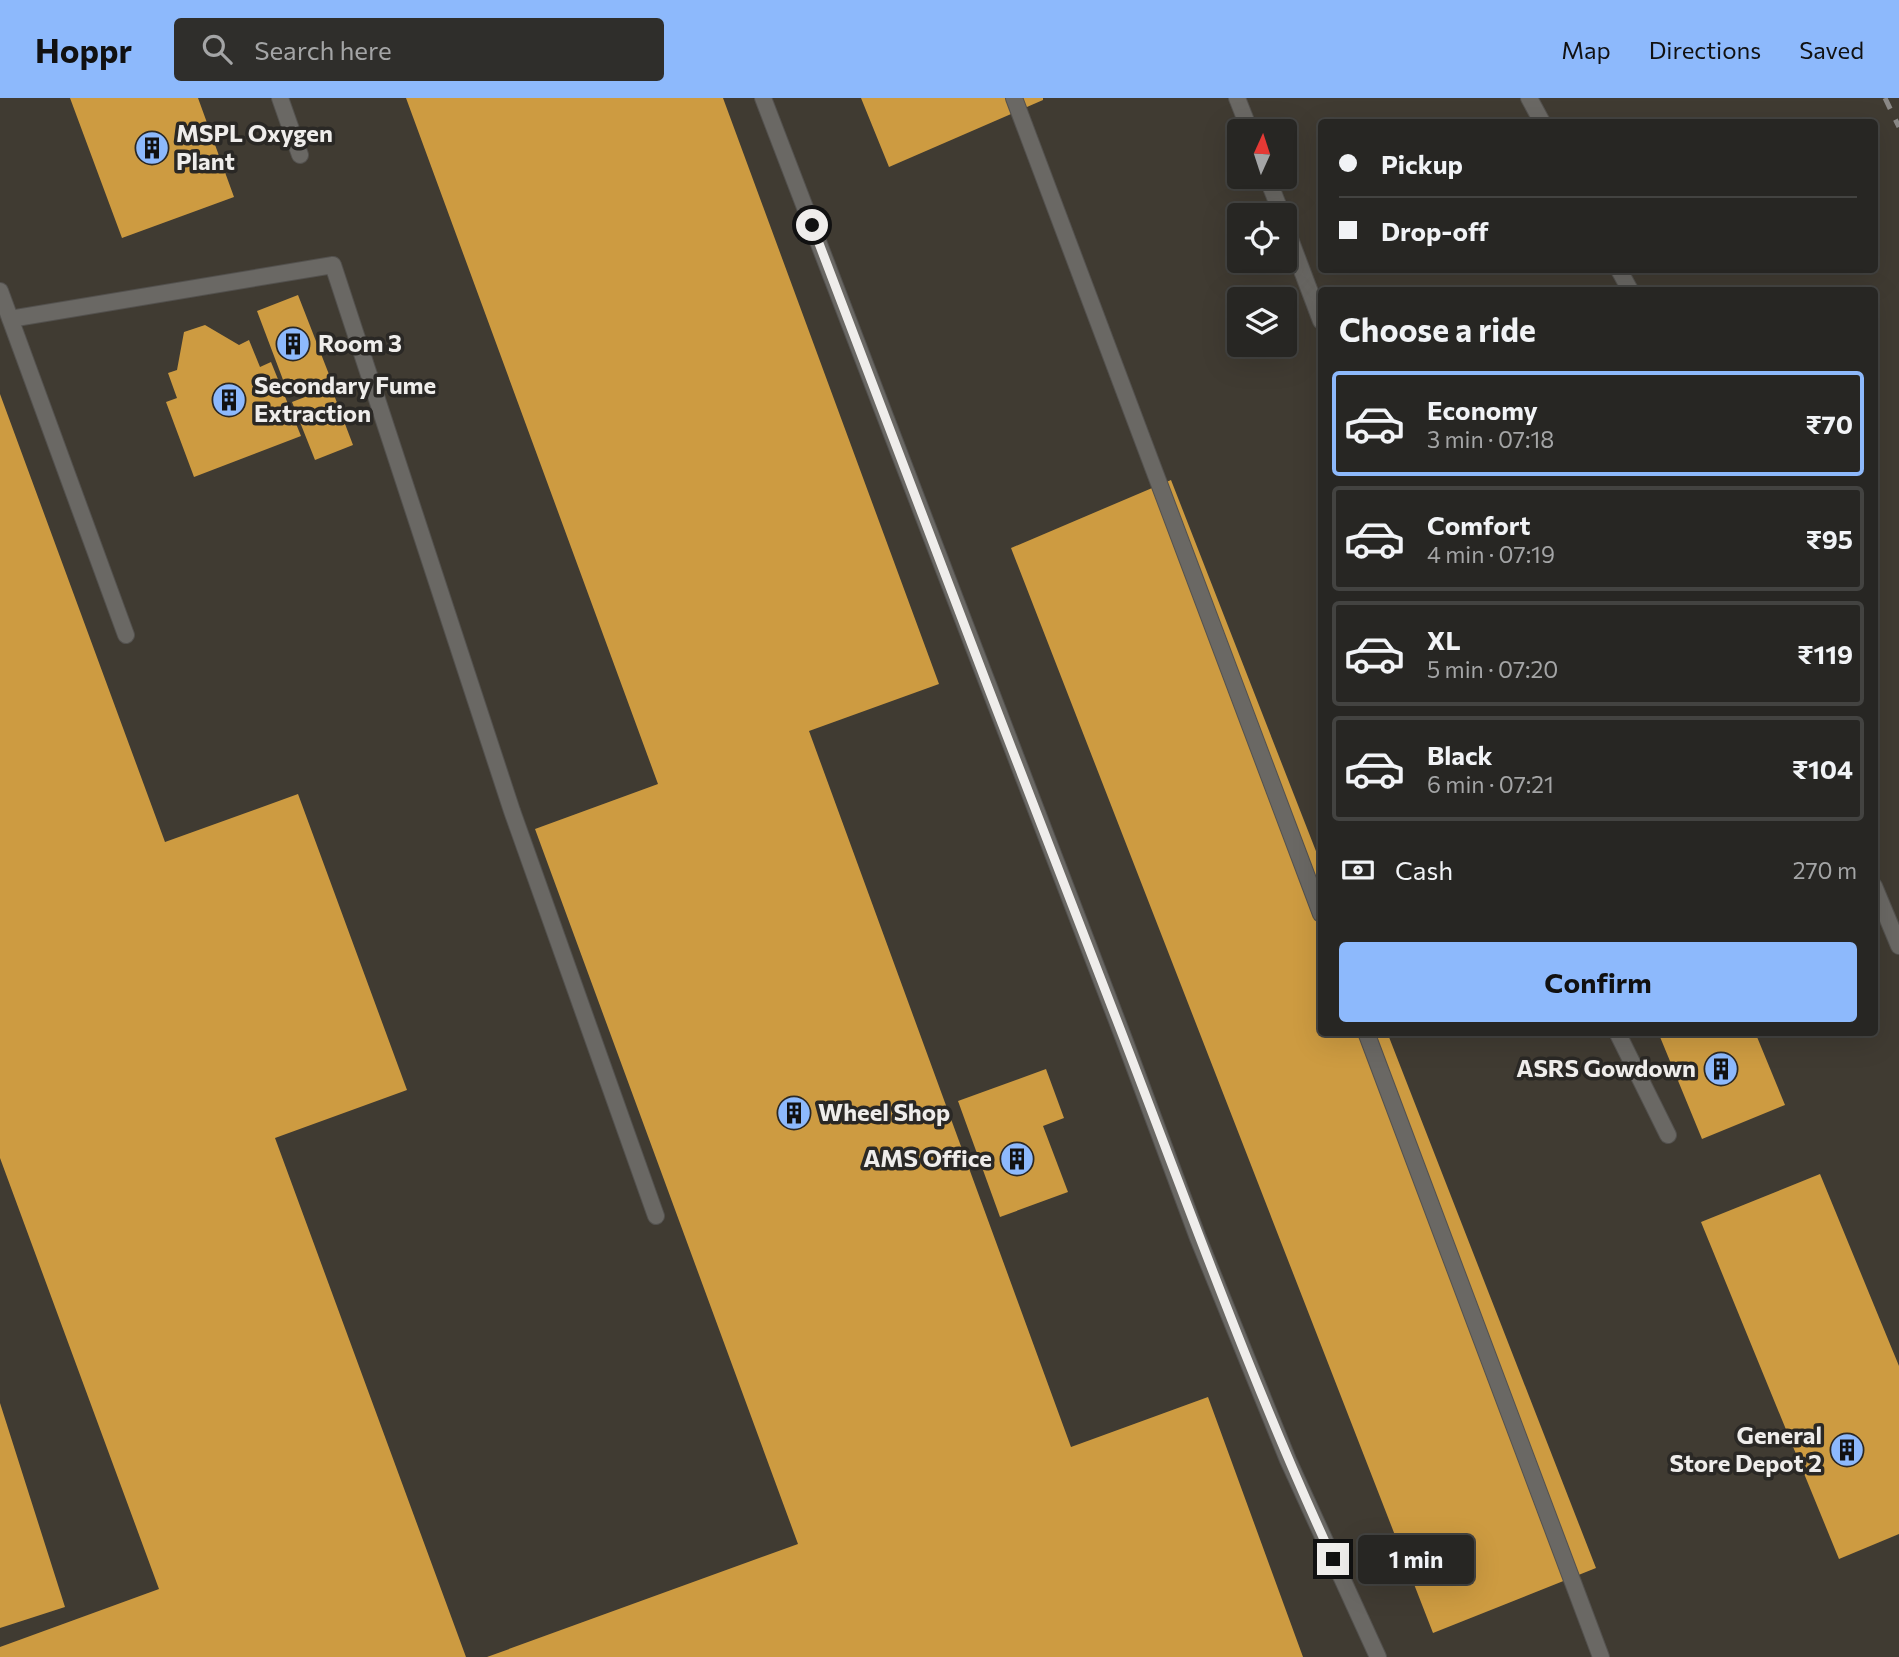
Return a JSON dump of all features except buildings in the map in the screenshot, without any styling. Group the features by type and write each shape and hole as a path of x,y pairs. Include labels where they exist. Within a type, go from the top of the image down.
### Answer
{"lane":[{"path":"280,98 300,155"},
{"path":"763,98 1125,1039 1198,1238 1288,1460 1378,1657"},
{"path":"1014,98 1318,906"},
{"path":"1237,98 1245,119"},
{"path":"1529,98 1540,119"},
{"path":"1297,257 1318,313"},
{"path":"10,319 333,265 512,811 656,1216"},
{"path":"0,291 126,635"},
{"path":"1878,896 1899,946"},
{"path":"1368,1036 1601,1657"},
{"path":"1619,1036 1668,1135"}],"shaded area":[{"path":"0,98 1899,98 1899,1657 0,1657"}],"railway":[{"path":"1885,98 1899,127"}],"place":[{"name":"MSPL Oxygen Plant","path":"152,148"},
{"name":"Room 3","path":"293,344"},
{"name":"Secondary Fume Extraction","path":"229,400"},
{"name":"ASRS Gowdown","path":"1721,1069"},
{"name":"Wheel Shop","path":"794,1113"},
{"name":"AMS Office","path":"1017,1159"},
{"name":"General Store Depot 2","path":"1847,1450"}],"route":[{"path":"812,225 1125,1039 1198,1238 1288,1460 1333,1559"}]}
